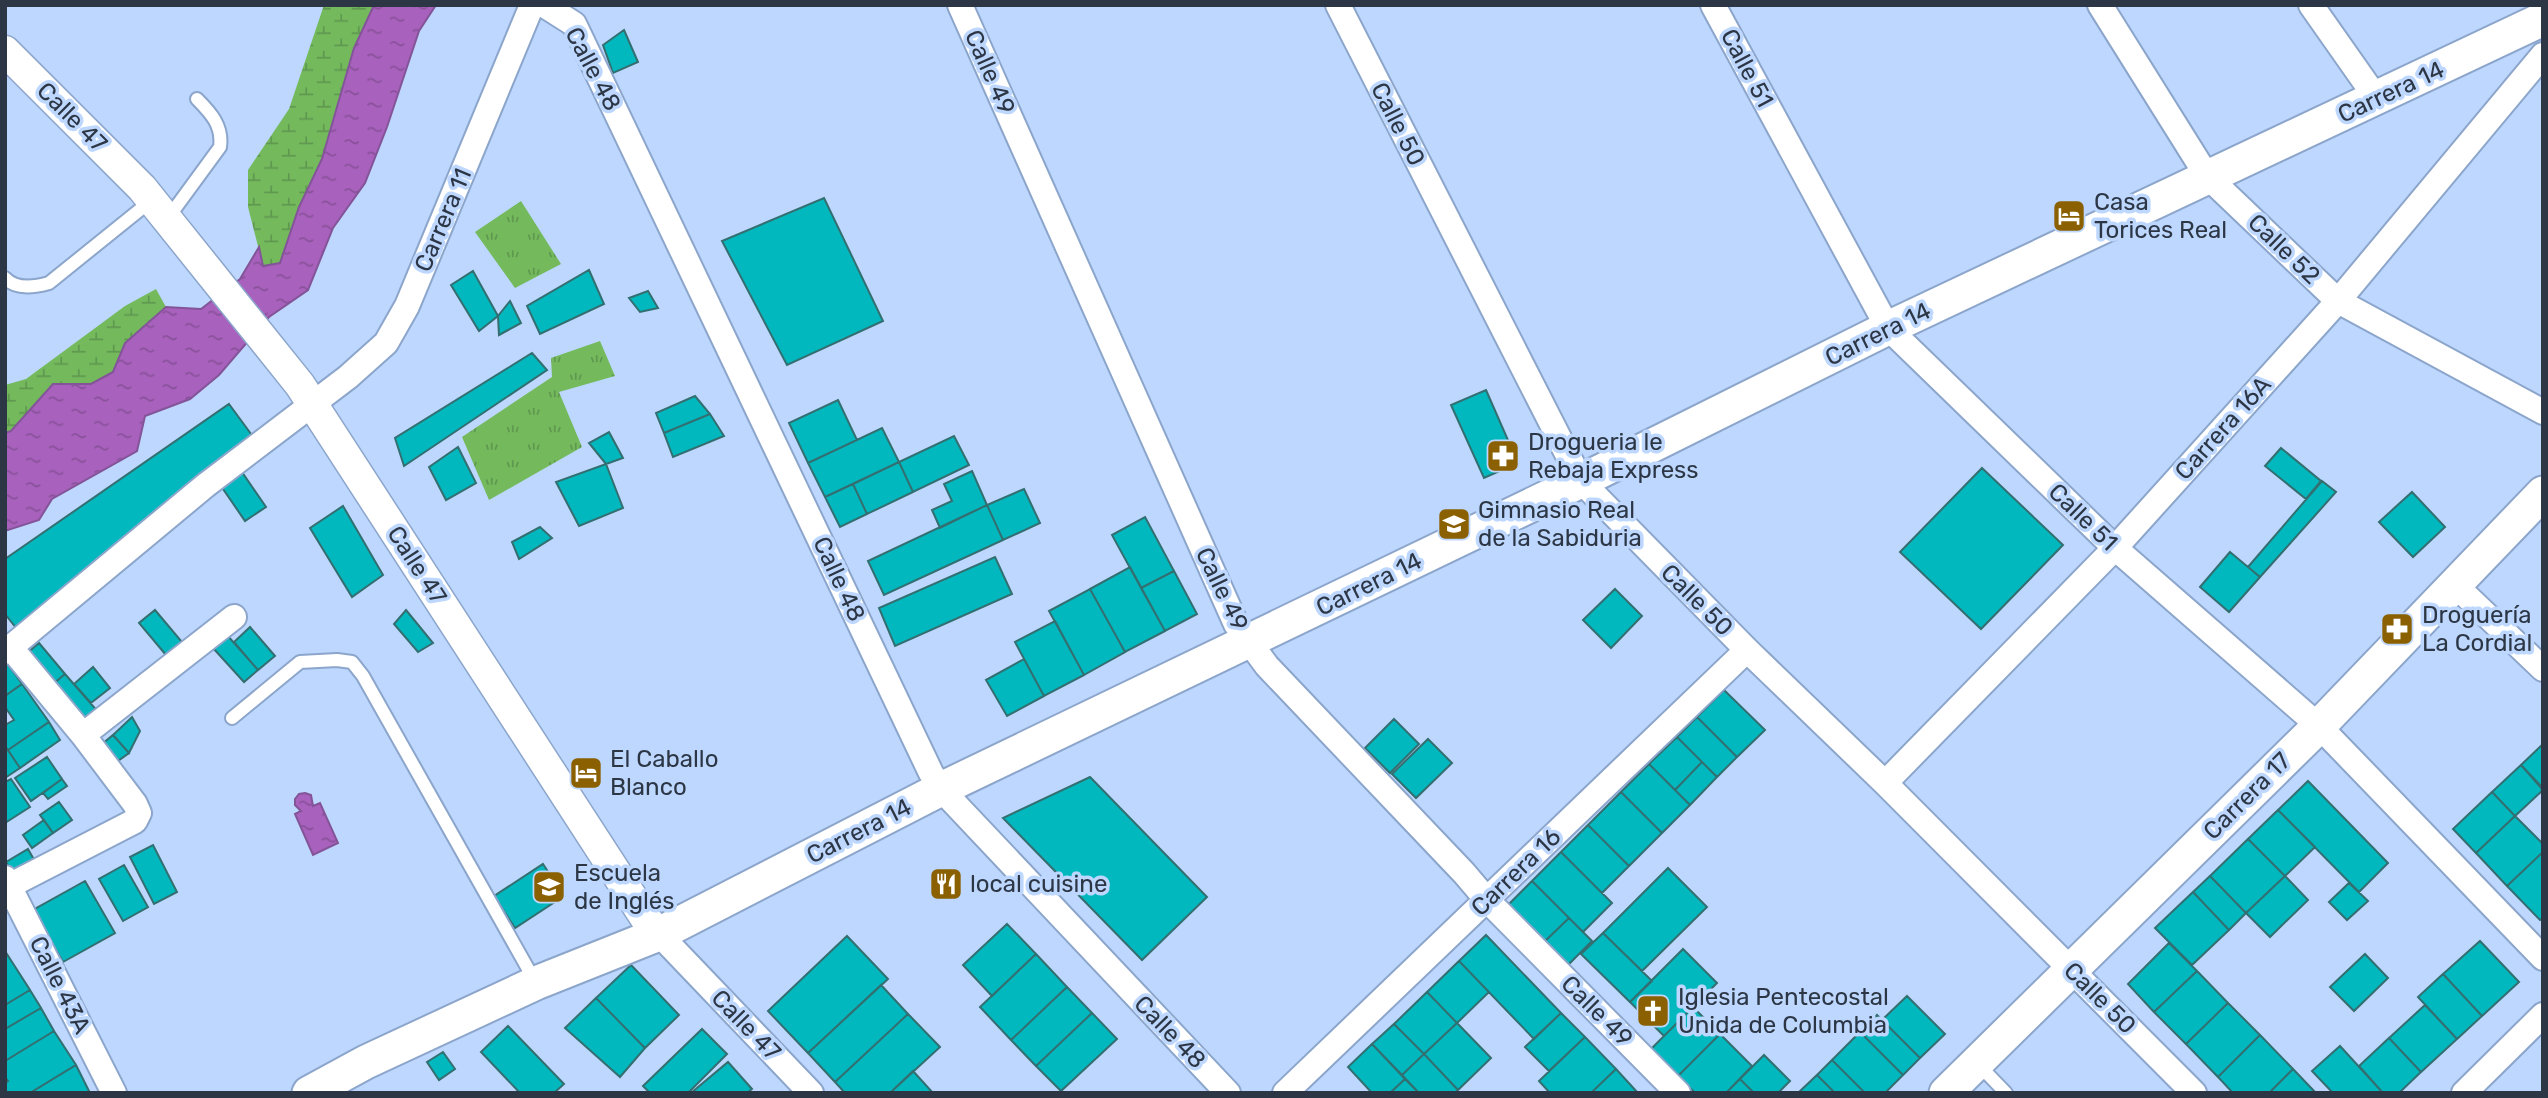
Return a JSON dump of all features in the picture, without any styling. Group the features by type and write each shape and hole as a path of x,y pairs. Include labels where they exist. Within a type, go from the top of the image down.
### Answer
{"main road":[{"name":"Carrera 14","path":"309,1093 366,1062 536,983 659,934 941,789 1581,481 1888,328 2543,19"},
{"name":"Carrera 17","path":"1946,1093 2319,726 2543,493"}],"street":[{"name":"Carrera 11","path":"8,650 206,485 306,395 348,377 386,343 407,306 533,5"},
{"name":"Calle 48","path":"544,5 574,24 941,789 1228,1093"},
{"name":"Calle 49","path":"960,5 1236,624 1267,666 1487,900 1678,1093"},
{"name":"Calle 50","path":"1338,5 1581,481 1747,650 1885,783 2194,1093"},
{"name":"Calle 51","path":"1713,5 1888,328 2115,548 2319,726 2543,958"},
{"name":"Calle 52","path":"2100,5 2207,176 2338,301 2543,412"},
{"path":"2311,5 2377,99"},
{"name":"Calle 47","path":"5,51 160,209 215,277 306,395 638,907 659,934 811,1093"},
{"name":"Carrera 16A","path":"1885,783 2115,548 2338,301 2543,55"},
{"path":"2454,584 2543,669"},
{"path":"83,735 234,617"},
{"path":"7,884 135,821 139,813 83,735 8,650"},
{"name":"Carrera 16","path":"1285,1093 1747,650"},
{"name":"Calle 43A","path":"7,884 114,1093"},
{"path":"2464,1093 2543,1015"}],"lane":[{"path":"5,278 10,283 33,288 49,283 160,209 220,147 222,133 208,110 197,99"},
{"path":"232,718 300,662 352,662 363,676 536,983"},
{"path":"1977,1063 2006,1093"}],"green space":[{"path":"324,5 374,5 354,48 322,159 299,207 280,263 263,266 248,207 248,170 289,109"},
{"path":"521,201 561,264 515,288 475,232"},
{"path":"156,289 166,307 125,343 113,372 91,384 53,384 11,431 5,433 5,385 26,379 125,306"},
{"path":"600,341 615,376 559,392 582,447 489,500 462,437 552,377 551,358"}],"water":[{"path":"374,5 436,5 419,31 365,183 333,228 308,290 269,317 219,375 190,399 145,416 137,451 52,499 39,520 5,531 5,433 11,431 53,384 91,384 113,372 125,343 166,307 201,309 240,279 259,247 263,266 280,263 299,207 322,159 354,48"},
{"path":"299,794 311,795 313,806 320,803 338,843 313,855 295,814 301,811 295,805 295,799"}],"building":[{"path":"624,30 638,62 613,73 603,45"},
{"path":"824,198 883,321 787,365 722,241"},
{"path":"589,270 604,304 540,334 527,306"},
{"path":"473,271 498,316 479,331 451,285"},
{"path":"648,291 658,308 640,312 629,298"},
{"path":"510,301 521,323 499,335 498,316"},
{"path":"532,353 547,370 404,466 395,438"},
{"path":"1486,390 1518,463 1484,478 1451,405"},
{"path":"695,396 710,414 664,433 656,413"},
{"path":"838,400 857,440 808,463 789,423"},
{"path":"229,404 254,438 17,629 5,614 5,559"},
{"path":"710,414 724,436 673,457 664,433"},
{"path":"882,428 899,462 825,497 808,463"},
{"path":"609,432 623,458 606,464 589,443"},
{"path":"954,436 969,465 913,492 899,462"},
{"path":"458,447 476,483 446,500 429,467"},
{"path":"2281,448 2321,481 2306,499 2265,466"},
{"path":"899,462 913,492 867,514 853,484"},
{"path":"606,464 623,508 579,526 556,482"},
{"path":"1982,468 2063,545 1981,629 1900,552"},
{"path":"972,471 987,505 940,528 932,510 952,501 944,484"},
{"path":"242,472 266,507 245,521 221,486"},
{"path":"2322,481 2336,492 2260,577 2248,567"},
{"path":"853,484 867,514 840,527 825,497"},
{"path":"1024,489 1040,523 1003,540 987,505"},
{"path":"2412,492 2445,527 2413,557 2379,522"},
{"path":"987,505 1003,540 884,595 868,561"},
{"path":"343,506 383,575 352,597 310,528"},
{"path":"1145,517 1174,571 1141,588 1112,535"},
{"path":"540,527 552,538 519,559 512,542"},
{"path":"2230,552 2260,577 2229,612 2200,587"},
{"path":"995,557 1012,594 895,646 879,608"},
{"path":"1130,567 1165,631 1125,652 1090,589"},
{"path":"1174,571 1197,614 1165,631 1141,588"},
{"path":"1090,589 1125,652 1084,675 1049,611"},
{"path":"1615,589 1642,616 1611,648 1583,620"},
{"path":"155,610 182,642 166,655 139,623"},
{"path":"406,610 433,643 418,652 394,624"},
{"path":"1055,621 1084,675 1044,696 1015,642"},
{"path":"250,627 275,656 258,670 234,642"},
{"path":"227,635 258,670 244,682 213,648"},
{"path":"39,643 65,674 52,685 26,654"},
{"path":"1024,659 1044,696 1007,716 986,680"},
{"path":"7,663 22,684 5,696 5,664"},
{"path":"93,667 110,688 91,703 74,684"},
{"path":"65,674 100,714 86,725 52,685"},
{"path":"22,684 49,722 8,750 5,746 5,725 14,720 5,707 5,696"},
{"path":"1724,690 1765,730 1737,757 1697,717"},
{"path":"132,717 140,731 129,753 113,735"},
{"path":"1697,717 1737,757 1717,777 1677,737"},
{"path":"1394,719 1419,744 1390,773 1365,748"},
{"path":"49,722 60,740 20,768 8,750"},
{"path":"113,735 129,753 111,766 96,749"},
{"path":"1677,737 1702,762 1675,790 1649,764"},
{"path":"1428,739 1452,763 1416,798 1392,774"},
{"path":"2543,744 2543,788 2521,765"},
{"path":"5,746 20,768 5,778"},
{"path":"47,757 62,779 31,801 15,778"},
{"path":"1702,762 1717,777 1690,805 1675,790"},
{"path":"1649,764 1690,805 1662,833 1621,792"},
{"path":"2521,765 2543,790 2515,816 2492,792"},
{"path":"1090,777 1207,897 1142,960 1003,818"},
{"path":"11,779 30,807 5,823 5,782"},
{"path":"62,779 67,786 48,799 43,793"},
{"path":"2308,781 2388,863 2359,892 2278,810"},
{"path":"1621,792 1662,833 1629,866 1588,825"},
{"path":"2492,792 2515,816 2476,853 2453,829"},
{"path":"59,802 72,820 53,833 40,815"},
{"path":"2278,810 2315,847 2285,876 2248,839"},
{"path":"2515,816 2543,844 2543,852 2507,886 2476,853"},
{"path":"44,820 53,833 32,848 23,835"},
{"path":"1588,825 1629,866 1602,893 1561,852"},
{"path":"2248,839 2285,876 2246,913 2210,876"},
{"path":"153,845 177,892 154,904 130,857"},
{"path":"28,849 37,865 16,878 6,862"},
{"path":"1561,852 1612,903 1583,932 1532,881"},
{"path":"2543,852 2543,918 2540,920 2507,886"},
{"path":"543,864 564,896 515,928 494,896"},
{"path":"124,865 148,907 123,921 99,879"},
{"path":"1668,868 1707,907 1642,971 1603,933"},
{"path":"2210,876 2246,913 2229,930 2193,892"},
{"path":"2285,876 2308,900 2270,937 2246,913"},
{"path":"85,881 115,933 63,962 33,910"},
{"path":"1532,881 1569,918 1540,946 1504,909"},
{"path":"2349,883 2368,901 2347,920 2329,902"},
{"path":"2193,892 2229,930 2192,965 2155,928"},
{"path":"1569,918 1592,941 1564,969 1540,946"},
{"path":"1007,924 1036,954 992,996 963,965"},
{"path":"1603,933 1652,981 1630,1002 1581,954"},
{"path":"1486,935 1561,1013 1534,1039 1459,961"},
{"path":"847,936 888,979 808,1053 768,1011"},
{"path":"2480,941 2519,982 2482,1016 2443,974"},
{"path":"2169,943 2197,971 2154,1012 2128,984"},
{"path":"1683,949 1717,983 1664,1036 1630,1002"},
{"path":"5,951 30,990 5,1005"},
{"path":"1036,954 1067,987 1011,1040 980,1007"},
{"path":"2365,954 2388,978 2354,1011 2330,987"},
{"path":"1459,961 1489,992 1457,1023 1427,992"},
{"path":"631,965 679,1015 645,1048 596,998"},
{"path":"2197,971 2228,1003 2186,1044 2154,1012"},
{"path":"2443,974 2482,1016 2457,1039 2418,997"},
{"path":"881,985 908,1014 835,1082 808,1053"},
{"path":"1067,987 1092,1013 1036,1066 1011,1040"},
{"path":"30,990 41,1008 5,1029 5,1005"},
{"path":"1427,992 1457,1023 1424,1054 1394,1024"},
{"path":"1907,996 1945,1034 1920,1058 1882,1020"},
{"path":"596,998 645,1048 620,1077 565,1028"},
{"path":"2228,1003 2260,1035 2218,1077 2186,1044"},
{"path":"2425,1005 2457,1039 2421,1072 2389,1038"},
{"path":"1693,1007 1720,1034 1678,1076 1651,1049"},
{"path":"41,1008 54,1031 5,1061 5,1029"},
{"path":"1092,1013 1117,1039 1061,1091 1036,1066"},
{"path":"1561,1013 1585,1037 1549,1071 1525,1047"},
{"path":"908,1014 940,1047 890,1093 845,1093 835,1082"},
{"path":"1877,1015 1920,1058 1903,1075 1860,1032"},
{"path":"1457,1023 1491,1058 1458,1090 1424,1054"},
{"path":"1394,1024 1424,1054 1402,1075 1372,1044"},
{"path":"508,1026 564,1084 554,1093 520,1093 481,1052"},
{"path":"702,1029 727,1054 688,1093 650,1093 643,1086"},
{"path":"54,1031 76,1065 30,1093 5,1093 5,1083 8,1081 5,1077 5,1061"},
{"path":"1860,1032 1903,1075 1885,1093 1865,1093 1832,1060"},
{"path":"1720,1034 1752,1066 1726,1093 1695,1093 1678,1076"},
{"path":"2260,1035 2293,1069 2269,1093 2233,1093 2218,1077"},
{"path":"1585,1037 1616,1069 1591,1093 1550,1093 1539,1081"},
{"path":"2389,1038 2421,1072 2399,1093 2383,1093 2359,1066"},
{"path":"1372,1044 1405,1079 1390,1093 1372,1093 1348,1067"},
{"path":"2340,1046 2383,1093 2333,1093 2312,1071"},
{"path":"443,1052 455,1069 439,1080 427,1062"},
{"path":"1424,1054 1458,1090 1455,1093 1419,1093 1402,1075"},
{"path":"1764,1055 1790,1081 1778,1093 1754,1093 1740,1079"},
{"path":"1832,1060 1865,1093 1835,1093 1817,1075"},
{"path":"728,1062 752,1089 747,1093 691,1093"},
{"path":"76,1065 90,1093 30,1093"},
{"path":"1616,1069 1638,1093 1591,1093"},
{"path":"2293,1069 2316,1093 2269,1093"},
{"path":"913,1071 933,1093 890,1093"},
{"path":"1817,1075 1835,1093 1798,1093"},
{"path":"1405,1079 1419,1093 1390,1093"},
{"path":"1740,1079 1754,1093 1726,1093"}],"place":[{"name":"Casa Torices Real","path":"2069,216"},
{"name":"Drogueria le Rebaja Express","path":"1503,456"},
{"name":"Gimnasio Real de la Sabiduria","path":"1454,524"},
{"name":"Droguería La Cordial","path":"2397,629"},
{"name":"El Caballo Blanco","path":"586,773"},
{"name":"local cuisine","path":"946,884"},
{"name":"Escuela de Inglés","path":"549,887"},
{"name":"Iglesia Pentecostal Unida de Columbia","path":"1653,1011"}]}
